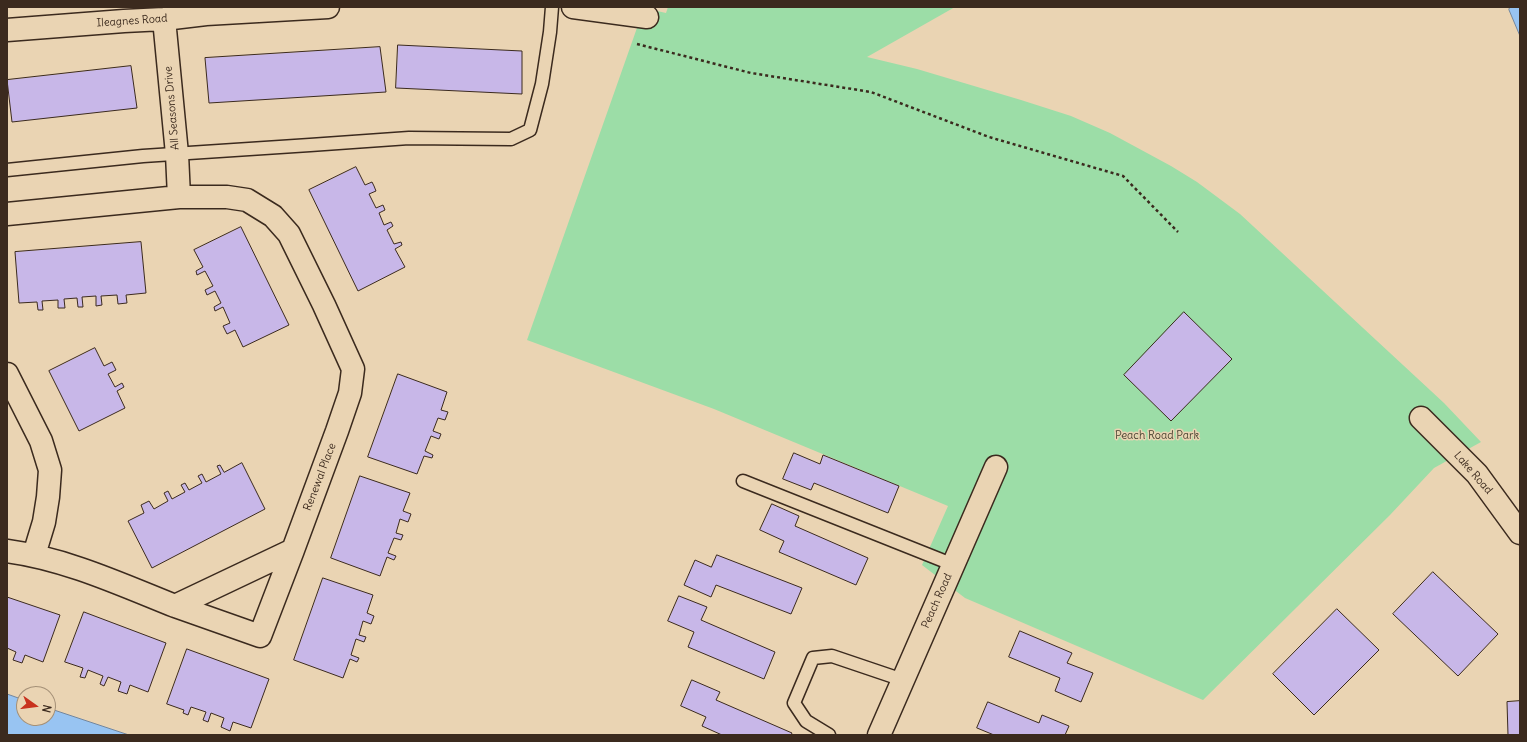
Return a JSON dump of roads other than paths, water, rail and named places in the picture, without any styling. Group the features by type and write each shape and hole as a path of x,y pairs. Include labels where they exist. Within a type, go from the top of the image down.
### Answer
{"street":[{"name":"Ileagnes Road","path":"7,30 164,19 206,10 328,7"},
{"path":"573,7 648,17"},
{"name":"All Seasons Drive","path":"164,19 177,154 179,197"},
{"name":"Renewal Place","path":"7,214 179,197 227,197 247,200 273,216 289,234 324,305 353,369 350,393 337,431 260,636 175,606"},
{"path":"7,374 41,441 50,470 44,522 34,555"},
{"name":"Lake Road","path":"1421,418 1477,474 1520,532"},
{"name":"Peach Road","path":"879,735 996,466"},
{"path":"7,551 34,555 83,569 175,606 293,550"}],"lane":[{"path":"7,170 177,154 409,138 510,139 530,130 542,84 550,32 552,7"},
{"path":"743,481 954,565"},
{"path":"830,735 806,721 794,703 813,658 832,656 903,680"}],"water":[{"path":"1510,7 1520,7 1520,36 1509,10"},
{"path":"7,694 16,697 16,726 56,726 56,711 129,735 7,735"}],"park label":[{"name":"Peach Road Park","path":"1157,436"}]}
